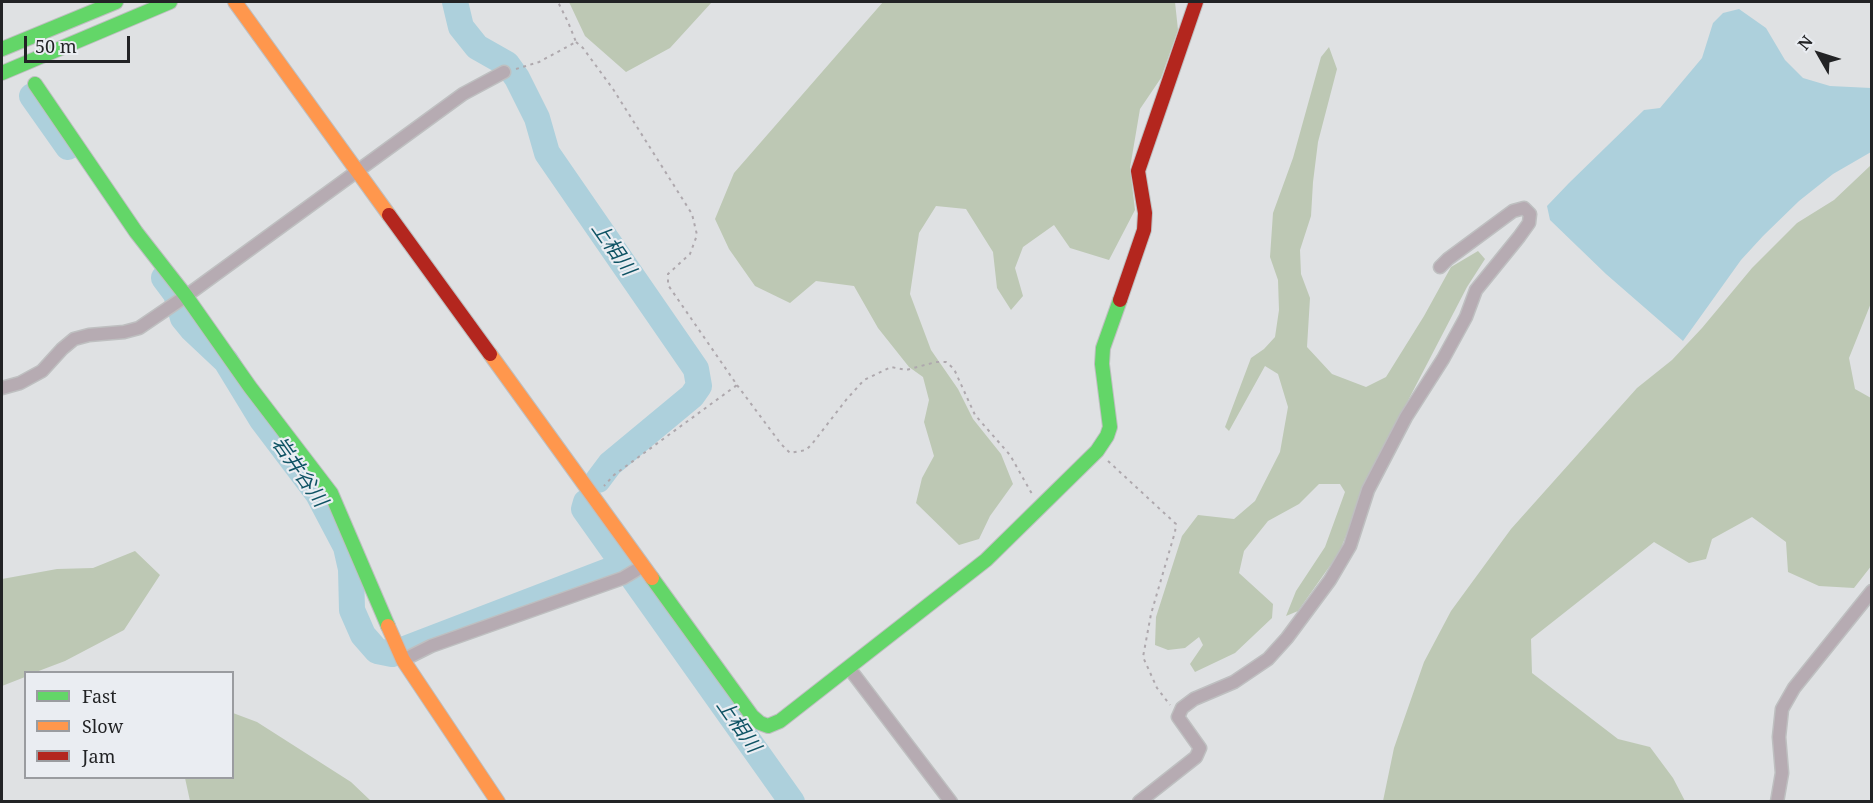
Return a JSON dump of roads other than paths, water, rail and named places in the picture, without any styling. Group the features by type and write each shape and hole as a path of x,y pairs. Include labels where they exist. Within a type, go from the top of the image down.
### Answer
{"main road":[{"path":"2,49 116,2"},
{"path":"2,73 170,2"},
{"path":"235,2 594,497 640,568 745,707 760,723 768,726 780,721 962,581 1097,451 1107,436 1110,427 1102,364 1103,348 1144,230 1145,213 1138,171 1196,2"},
{"path":"35,84 136,232 331,493 401,654 484,785 498,801"}],"street":[{"path":"2,388 20,383 42,371 74,339 139,328 463,94 504,72"},
{"path":"1138,801 1196,757 1200,748 1178,717 1182,708 1194,699 1234,682 1268,658 1287,638 1330,580 1350,546 1368,490 1406,417 1461,326 1476,290 1529,223 1530,214 1524,208 1513,211 1440,267"},
{"path":"401,654 431,646 622,578 640,568"},
{"path":"1778,801 1782,773 1779,738 1782,710 1794,688 1872,591"},
{"path":"849,668 951,801"}],"water":[{"path":"1739,9 1766,28 1785,60 1803,78 1830,86 1871,88 1871,152 1833,174 1799,201 1763,236 1741,260 1683,341 1606,274 1550,220 1547,206 1644,110 1660,108 1702,58 1713,23 1723,13"}],"waterway":[{"name":"上相川","path":"455,2 461,27 477,47 507,64 517,78 537,118 547,153 696,369 699,386 692,396 610,464 598,480"},
{"name":"岩井谷川","path":"32,96 68,147"},
{"name":"岩井谷川","path":"164,278 176,294 183,318 226,361 262,420 318,494 346,547 351,569 352,610 363,635 377,651 392,654 624,565"},
{"name":"上相川","path":"586,502 584,509 792,802"}]}
